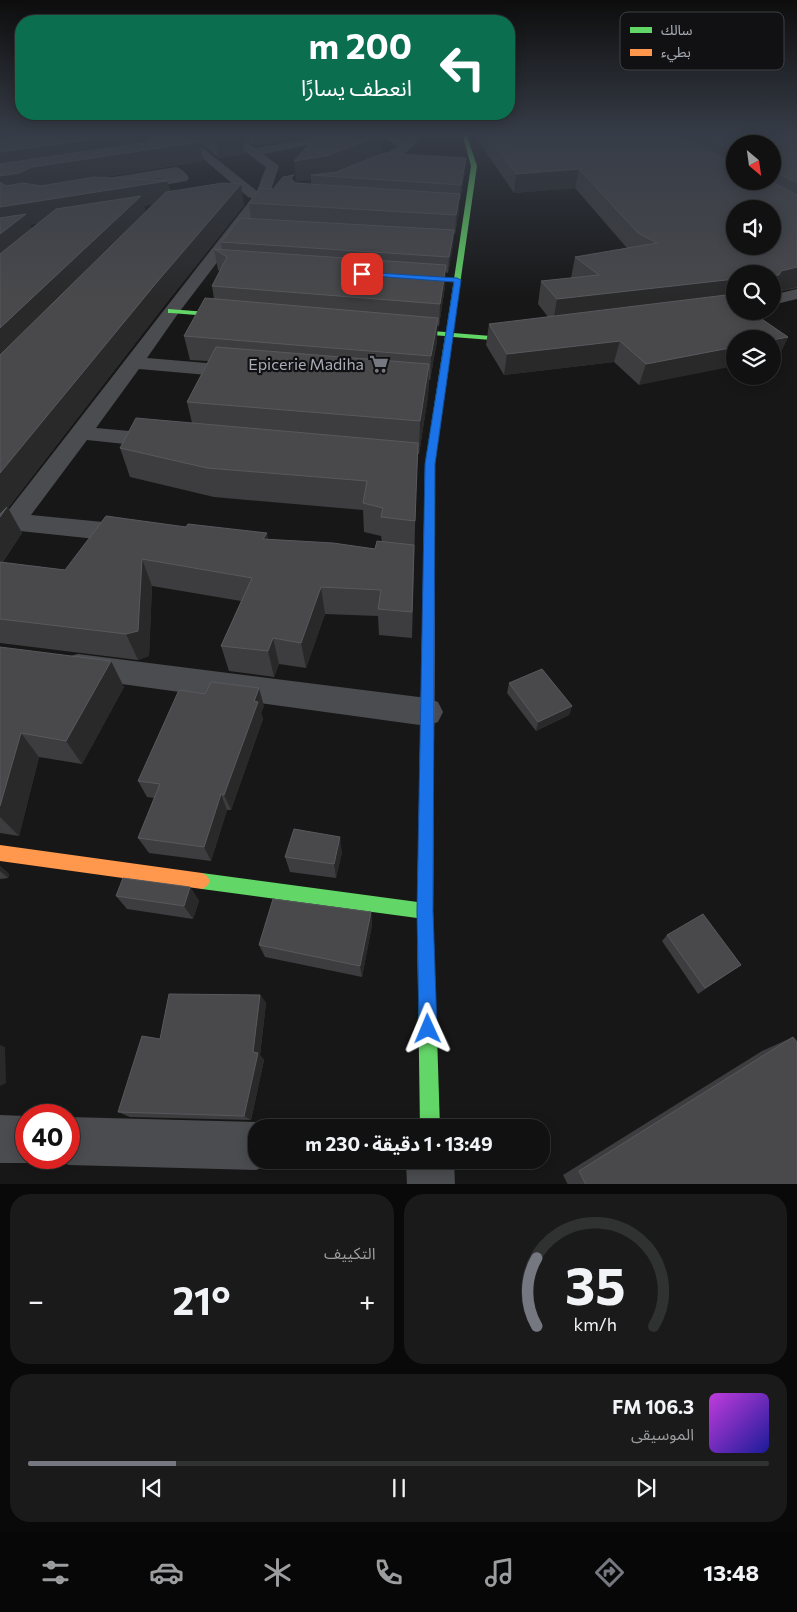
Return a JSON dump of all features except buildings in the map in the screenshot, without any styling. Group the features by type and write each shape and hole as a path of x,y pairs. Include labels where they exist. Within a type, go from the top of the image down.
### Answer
{"street":[{"path":"78,191 91,188"},
{"path":"78,191 100,188"},
{"path":"260,188 267,193"},
{"path":"7,531 171,311 238,226 267,193 268,188"},
{"path":"430,1119 425,911 427,712 419,562 420,463 441,389 450,335 464,240 463,206 466,188"},
{"path":"233,198 267,193"},
{"path":"238,226 258,228"},
{"path":"444,239 464,240"},
{"path":"210,263 230,264"},
{"path":"438,279 457,280"},
{"path":"781,298 797,294"},
{"path":"171,311 241,317"},
{"path":"420,332 491,338 540,332"},
{"path":"134,363 262,374"},
{"path":"421,387 441,389"},
{"path":"80,434 187,443"},
{"path":"7,531 162,536"},
{"path":"48,662 427,712"},
{"path":"0,853 425,911"},
{"path":"0,1139 15,1140"},
{"path":"80,1141 248,1146"},
{"path":"430,1169 431,1184"}],"traffic: fast":[{"path":"429,577 430,464 471,188"},
{"path":"171,311 234,316"},
{"path":"431,333 491,338 525,334"},
{"path":"202,881 425,911 430,1119"}],"traffic: slow":[{"path":"425,911 429,577"},
{"path":"0,853 202,881"}],"place":[{"name":"Epicerie Madiha","path":"379,364"}],"route":[{"path":"362,274 457,280 430,464 425,911 428,1029"}]}
